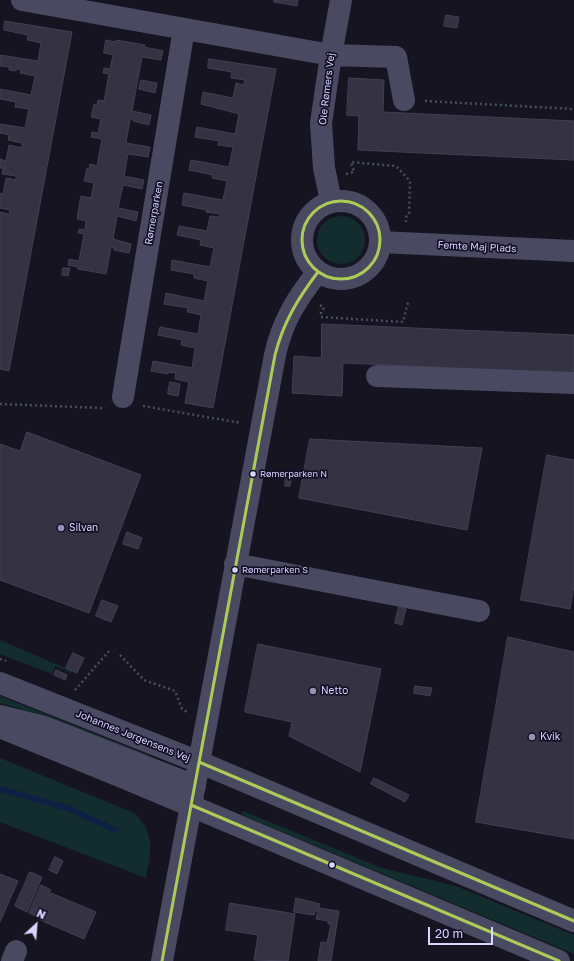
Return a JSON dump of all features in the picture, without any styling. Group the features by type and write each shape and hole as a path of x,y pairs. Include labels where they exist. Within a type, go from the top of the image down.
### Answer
{"street":[{"path":"22,0 331,55 396,57 404,100"},
{"name":"Ole Rømers Vej","path":"331,201 324,168 322,123 331,55 341,0"},
{"name":"Rømerparken","path":"123,397 184,29"},
{"path":"331,201 356,203 366,210 374,219 379,230 380,242 378,254 372,265 363,273 352,278 340,280 328,278 309,265 301,244 305,222 312,212 331,201"},
{"name":"Femte Maj Plads","path":"380,242 574,251"},
{"path":"162,961 235,564 278,344 294,303 318,272"},
{"path":"377,376 574,384"},
{"path":"235,564 479,611"},
{"name":"Johannes Jørgensens Vej","path":"0,683 199,762 574,921"},
{"path":"0,716 44,727 559,961"},
{"path":"0,727 193,796"}],"path":[{"path":"404,100 574,109"},
{"path":"354,172 351,162 396,166 410,181 409,210 406,217"},
{"path":"324,308 321,312 321,317 404,322 408,302"},
{"path":"66,709 76,688 109,651"},
{"path":"120,655 144,680 175,692 182,709 206,723"}],"green space":[{"path":"341,216 350,218 358,223 363,231 365,240 363,249 358,257 350,262 341,264 332,262 324,257 319,249 317,240 319,231 324,223 332,218"},
{"path":"0,640 72,671 72,673 55,666 52,674 0,654"},
{"path":"0,696 149,755 147,761 18,708 0,703"},
{"path":"0,758 134,813 141,820 149,836 150,851 146,878 0,822"},
{"path":"243,811 382,868 456,886 574,935 574,954 242,815"}],"building":[{"path":"274,0 298,0 297,6 274,2"},
{"path":"446,15 459,17 457,28 444,26"},
{"path":"5,21 72,32 9,371 0,369 0,212 9,214 10,210 0,208 0,193 3,194 6,178 16,180 16,176 2,174 3,168 0,168 0,159 6,161 9,145 22,148 22,143 8,140 9,135 0,133 0,124 25,128 29,109 15,107 16,102 0,99 0,89 31,95 35,76 20,73 21,69 17,69 16,71 9,70 9,67 0,66 0,55 38,61 41,43 27,40 28,35 4,30"},
{"path":"106,40 115,42 116,40 145,45 144,47 163,51 161,60 142,57 132,111 151,115 149,125 130,119 126,143 150,147 148,157 128,154 124,176 144,180 142,189 123,185 118,208 138,212 136,221 117,216 113,239 131,244 129,253 114,250 114,248 111,247 106,274 78,269 78,267 68,265 69,259 79,261 84,234 78,233 79,229 85,230 86,221 77,219 80,201 81,196 91,198 94,183 84,181 87,168 89,169 90,164 97,166 102,139 91,137 92,132 98,133 101,119 91,117 94,104 97,105 98,100 104,101 109,74 103,73 104,68 110,69 113,55 104,53"},
{"path":"209,59 276,69 213,408 185,403 189,382 175,379 176,373 168,372 168,374 151,371 153,361 192,368 195,348 181,345 182,340 158,335 160,327 198,334 201,315 187,312 188,308 164,304 166,293 204,301 208,281 194,278 194,274 171,270 172,260 210,267 214,248 200,245 201,240 177,235 179,226 207,231 210,216 220,217 220,214 206,212 207,210 182,205 184,193 223,200 227,181 212,178 213,175 189,170 191,160 229,167 233,147 218,145 219,141 195,137 197,127 235,134 239,114 201,104 203,92 233,98 236,83 244,85 245,80 231,78 232,72 208,68"},
{"path":"349,78 384,80 383,112 574,121 574,160 358,150 359,116 347,115"},
{"path":"141,80 157,83 155,93 139,89"},
{"path":"63,268 70,268 68,276 62,275"},
{"path":"322,324 574,335 574,373 343,363 342,396 292,393 294,356 321,358"},
{"path":"170,382 180,384 178,396 168,394"},
{"name":"Silvan","path":"27,432 141,475 89,613 0,580 0,444 20,451"},
{"path":"310,439 482,448 467,530 299,498"},
{"path":"547,455 574,460 574,586 570,609 521,600"},
{"path":"286,474 292,474 290,486 285,486"},
{"path":"127,532 142,538 138,549 123,544"},
{"path":"102,600 118,606 111,622 96,616"},
{"path":"399,607 406,609 402,625 395,623"},
{"name":"Kvik","path":"508,637 574,652 574,839 476,822"},
{"name":"Netto","path":"258,644 381,669 360,772 289,736 292,722 245,712"},
{"path":"73,653 84,658 77,673 66,668"},
{"path":"56,670 67,675 65,680 54,675"},
{"path":"415,686 432,688 430,696 414,693"},
{"path":"374,778 409,795 405,802 371,784"},
{"path":"55,857 63,861 57,874 49,870"},
{"path":"30,872 42,877 27,912 15,906"},
{"path":"0,874 18,881 0,922"},
{"path":"41,885 51,890 48,895 51,893 96,912 84,939 40,920 40,918 29,913"},
{"path":"296,898 320,904 319,908 339,911 331,961 318,961 321,942 327,943 331,924 328,924 328,921 316,919 318,911 315,911 314,915 294,912"},
{"path":"230,903 295,914 288,961 254,960 258,935 226,930"}],"waterway":[{"path":"0,789 67,808 116,830"}],"transit line":[{"path":"333,201 349,201 363,207 374,218 380,232 380,240 380,248 374,262 363,273 349,279 333,279 319,273 308,262 302,248 302,232 308,218 319,207 333,201"},
{"path":"162,961 275,355 282,332 292,311 318,272"},
{"path":"199,762 574,921"},
{"path":"191,805 559,961"}],"place":[{"name":"Rømerparken N","path":"253,474"},
{"name":"Silvan","path":"61,528"},
{"name":"Rømerparken S","path":"235,570"},
{"name":"Netto","path":"313,691"},
{"name":"Kvik","path":"532,737"}]}
